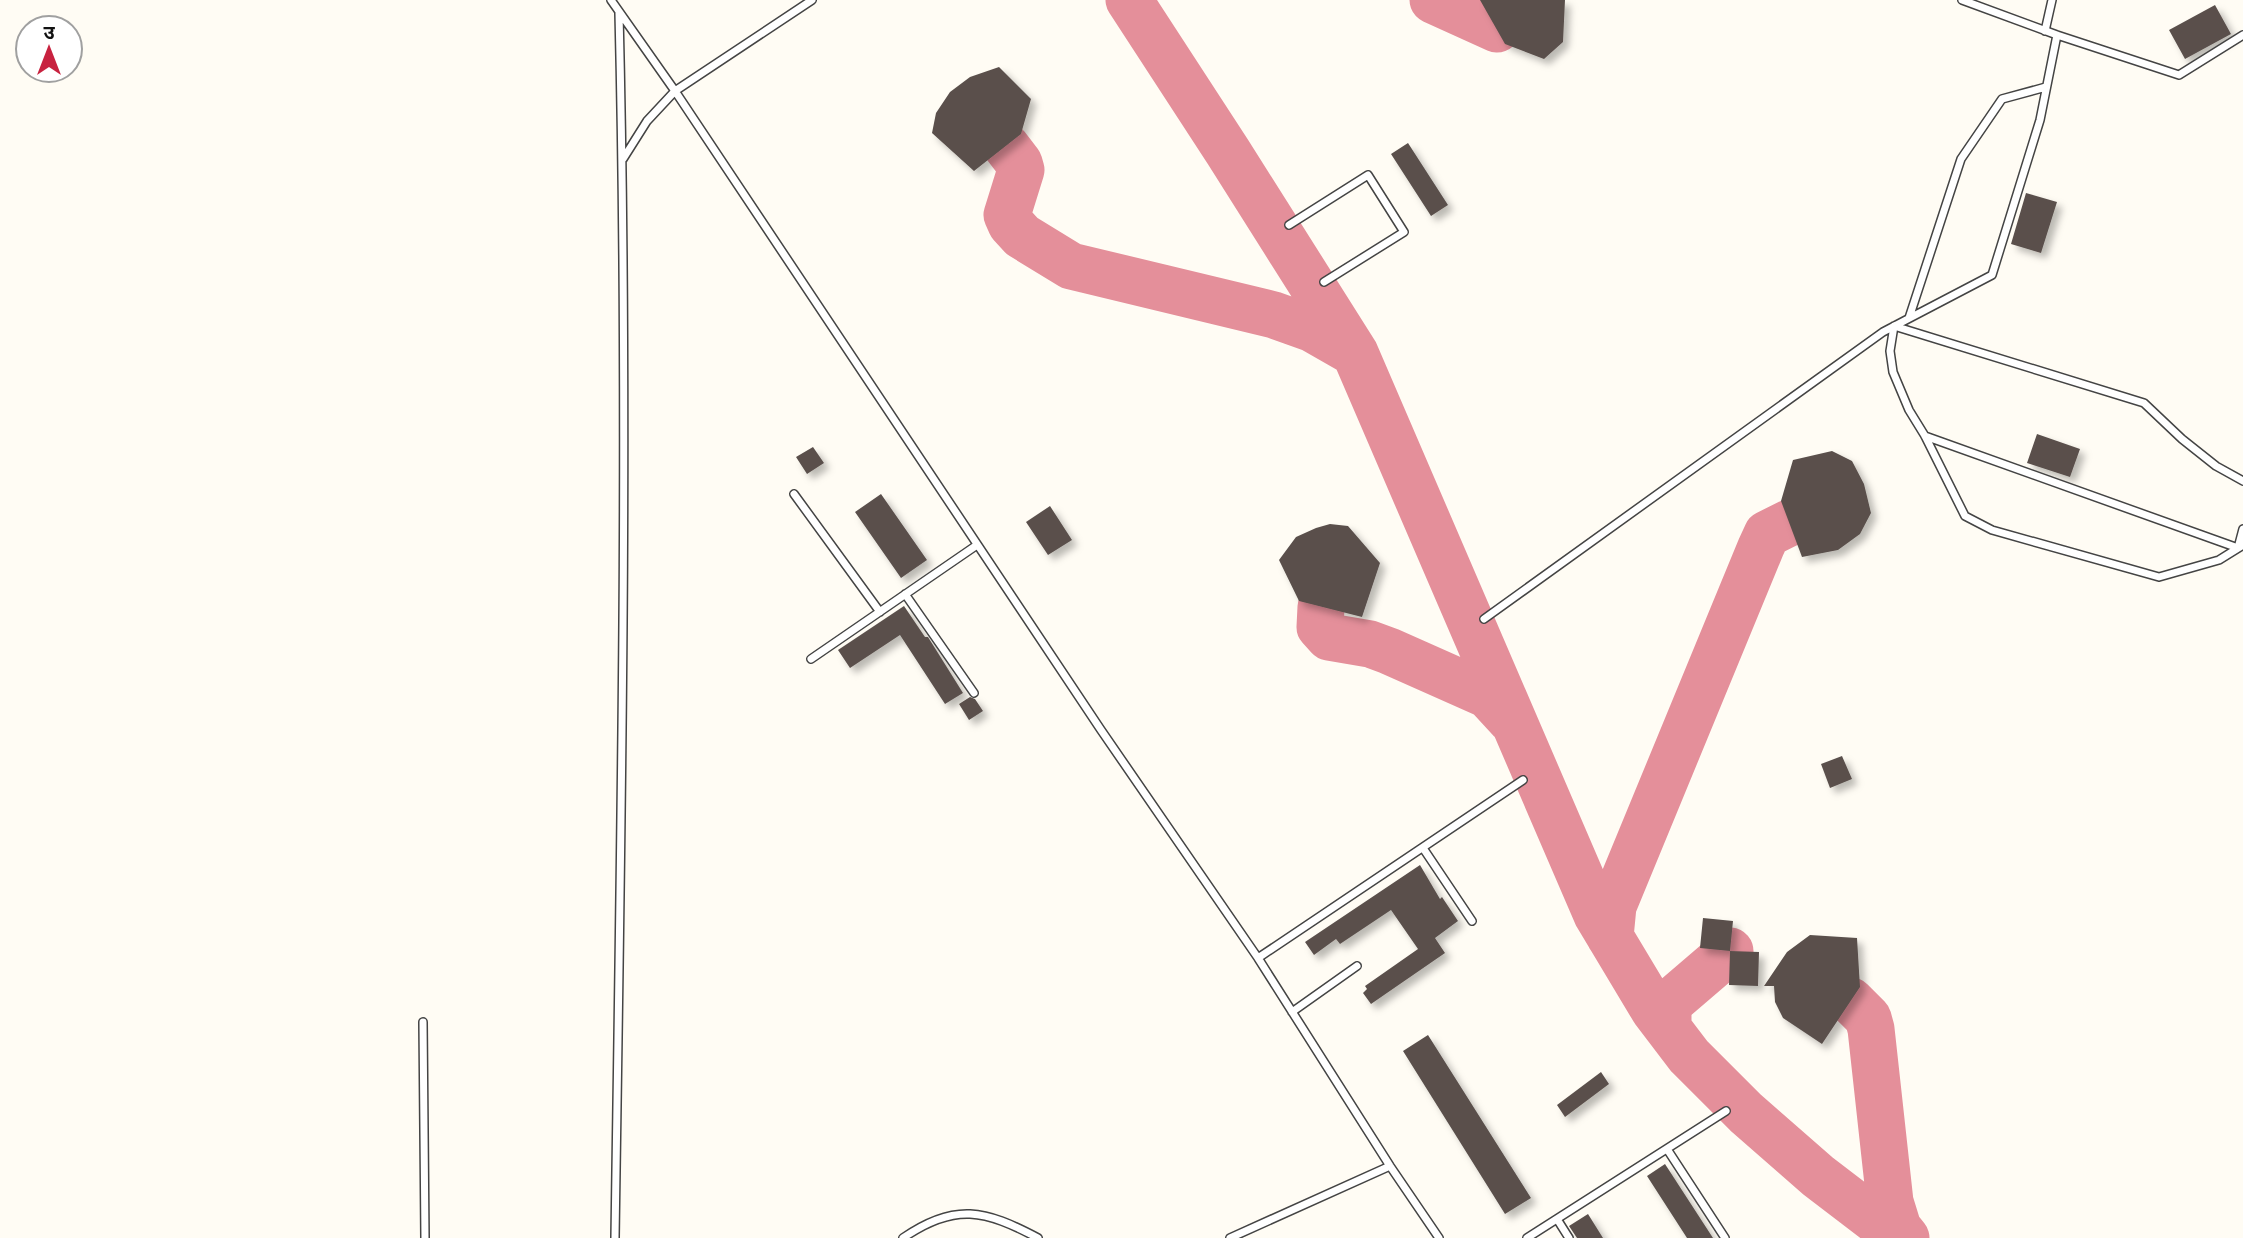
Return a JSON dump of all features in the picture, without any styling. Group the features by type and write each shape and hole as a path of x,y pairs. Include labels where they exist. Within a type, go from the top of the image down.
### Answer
{"lane":[{"path":"611,0 675,91 1101,730 1258,958 1439,1238"},
{"path":"623,160 647,121 675,91 812,0"},
{"path":"1962,0 2045,31 2179,75 2243,35"},
{"path":"2045,31 2052,0"},
{"path":"615,1238 622,744 623,160 619,12"},
{"path":"1484,619 1872,340 1992,275 2040,120 2057,35"},
{"path":"1909,319 1961,159 2002,99 2046,87"},
{"path":"1289,225 1368,175 1404,232 1324,282"},
{"path":"1894,326 1890,351 1893,372 1909,410 1965,516 1992,530 2159,577 2219,560 2240,546 2243,529"},
{"path":"1894,326 2144,403 2216,466 2243,481"},
{"path":"1925,436 2240,546"},
{"path":"794,494 880,612"},
{"path":"811,659 977,545"},
{"path":"905,594 974,693"},
{"path":"1258,958 1523,780"},
{"path":"1423,848 1472,921"},
{"path":"1292,1012 1357,966"},
{"path":"423,1022 425,1238"},
{"path":"1527,1238 1726,1111"},
{"path":"1667,1149 1725,1238"},
{"path":"1230,1238 1390,1166"},
{"path":"903,1238 925,1223 958,1213 989,1216 1038,1238"},
{"path":"1557,1219 1569,1238"}],"building":[{"path":"1480,0 1565,0 1563,42 1544,59 1505,44"},
{"path":"2215,5 2231,34 2185,59 2169,30"},
{"path":"999,67 1031,99 1021,134 974,171 932,133 936,113 950,92 970,77"},
{"path":"1408,143 1448,205 1431,216 1391,154"},
{"path":"2026,193 2057,202 2041,253 2011,244"},
{"path":"2037,434 2080,449 2070,477 2027,463"},
{"path":"813,447 824,463 807,474 796,457"},
{"path":"1832,451 1852,461 1864,484 1871,513 1860,534 1838,550 1802,557 1781,501 1793,460"},
{"path":"881,494 927,560 901,578 855,512"},
{"path":"1050,506 1072,540 1048,555 1026,522"},
{"path":"1330,524 1348,526 1380,563 1362,617 1299,601 1279,560 1296,537"},
{"path":"904,606 925,637 928,637 963,693 945,704 900,635 850,668 838,650"},
{"path":"970,697 975,699 983,711 969,720 959,704"},
{"path":"1842,756 1852,779 1830,788 1821,764"},
{"path":"1420,865 1440,899 1442,897 1458,921 1435,938 1445,953 1371,1004 1363,993 1367,989 1365,986 1418,949 1391,910 1340,944 1336,939 1314,955 1305,942"},
{"path":"1703,918 1733,921 1730,951 1700,948"},
{"path":"1810,935 1857,938 1860,987 1822,1044 1783,1018 1775,1002 1774,986 1764,986 1787,952"},
{"path":"1730,951 1759,952 1758,986 1729,985"},
{"path":"1428,1035 1531,1198 1505,1214 1403,1051"},
{"path":"1601,1072 1609,1084 1565,1117 1557,1105"},
{"path":"1665,1164 1713,1238 1687,1238 1647,1176"},
{"path":"1588,1214 1603,1238 1577,1238 1569,1226"}],"taxiway":[{"path":"1129,0 1355,353 1597,915 1654,1010 1689,1056 1746,1113 1818,1176 1899,1238"},
{"path":"1433,0 1497,29"},
{"path":"1006,146 1021,170 1007,215 1011,224 1022,236 1071,266 1274,315 1313,329 1355,353"},
{"path":"1610,937 1613,906 1761,547 1767,534 1789,523"},
{"path":"1321,607 1320,627 1329,637 1370,644 1488,695 1511,720"},
{"path":"1668,1028 1668,1008 1674,999 1730,951"},
{"path":"1851,1001 1868,1018 1871,1029 1890,1202 1898,1228 1906,1238"}]}
